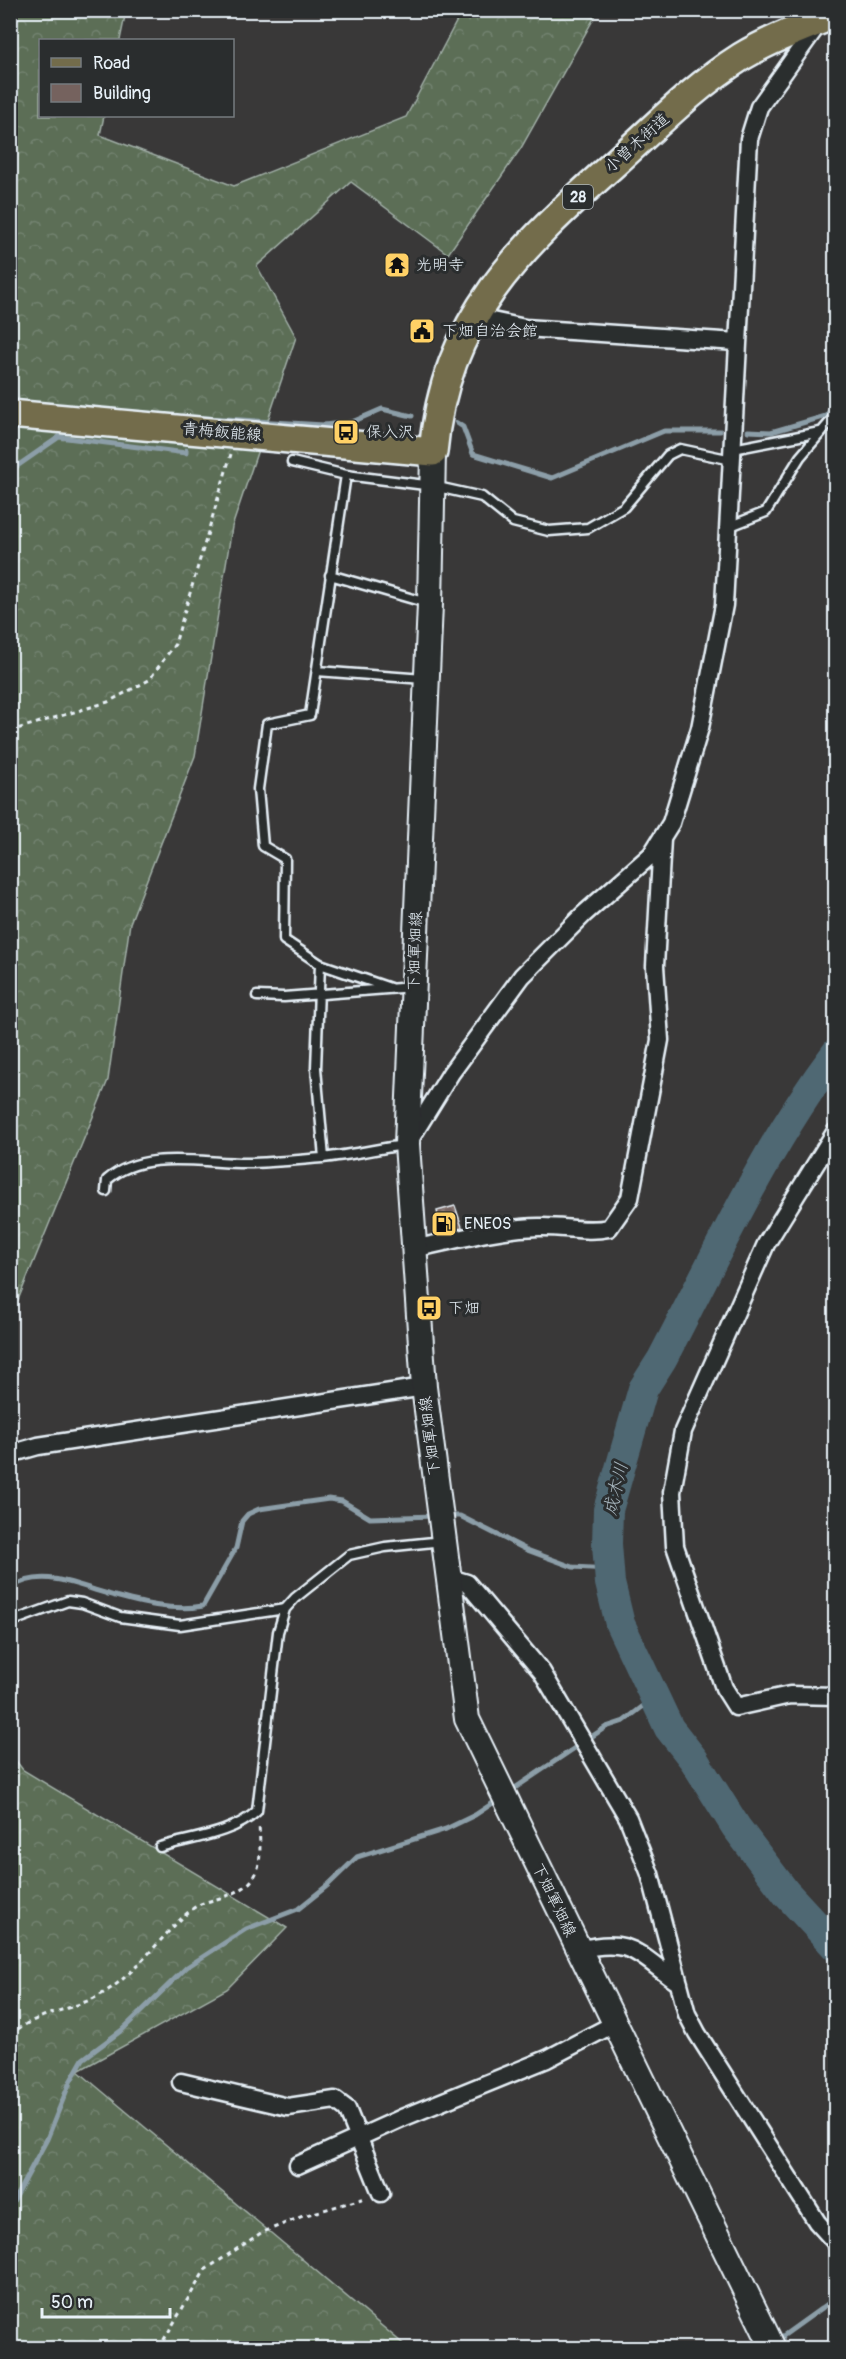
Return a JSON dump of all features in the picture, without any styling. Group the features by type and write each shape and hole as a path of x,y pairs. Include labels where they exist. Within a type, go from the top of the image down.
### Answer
{"main road":[{"name":"小曽木街道","path":"433,452 440,398 449,369 473,317 512,261 578,196 706,81 742,56 828,17"},
{"name":"青梅飯能線","path":"10,414 433,452"},
{"name":"下畑軍畑線","path":"433,452 426,679 402,988 407,1144 424,1387 467,1719 774,2349"}],"street":[{"path":"407,1144 451,1073 522,976 584,914 651,855 671,823 700,728 724,605 746,160 753,122 767,94 828,17"},
{"path":"473,317 525,328 737,342"},
{"path":"414,1249 487,1233 540,1227 590,1232 609,1228 630,1198 660,1040 655,966 663,836"},
{"path":"836,1131 766,1244 683,1431 672,1492 675,1546 724,1688 736,1707 790,1695 836,1695"},
{"path":"10,1454 38,1446 424,1387"},
{"path":"447,1577 467,1583 542,1672 623,1808 650,1874 687,2014 817,2222 836,2243"},
{"path":"578,1950 619,1944 634,1951 679,1983"},
{"path":"298,2165 402,2118 547,2059 614,2024"},
{"path":"181,2082 288,2106 335,2100 347,2109 381,2193"}],"lane":[{"path":"728,527 766,513 800,457 836,415"},
{"path":"292,462 346,475 433,486 482,497 513,522 549,531 588,528 624,507 668,455 680,449 732,454 821,432"},
{"path":"346,475 310,715 267,724 258,789 263,846 285,859 284,940 320,964 402,988"},
{"path":"330,576 430,604"},
{"path":"317,671 426,679"},
{"path":"320,964 316,1068 324,1158"},
{"path":"257,996 402,988"},
{"path":"106,1191 107,1180 118,1170 134,1164 164,1161 247,1163 324,1158 407,1144"},
{"path":"160,1847 232,1827 244,1822 257,1811 278,1632 285,1609 316,1579 349,1556 385,1547 443,1541"},
{"path":"10,1622 68,1602 82,1603 120,1617 180,1625 285,1609"}],"path":[{"path":"10,731 108,702 149,680 175,644 213,508 238,434"},
{"path":"10,2035 46,2013 107,1991 136,1967 195,1906 242,1892 251,1884 256,1872 260,1846 257,1811"},
{"path":"159,2349 205,2270 261,2233 303,2216 381,2193"}],"green space":[{"path":"11,11 126,11 120,39 39,39 39,117 104,117 100,135 234,186 406,117 462,11 598,11 521,148 448,254 351,182 257,266 296,337 232,527 195,756 130,923 108,1080 11,1317"},
{"path":"10,1753 23,1770 287,1928 227,1989 78,2071 408,2348 11,2348"}],"building":[{"path":"455,1206 463,1230 443,1235 437,1211"}],"waterway":[{"path":"748,431 771,432 826,416 836,403"},
{"path":"189,420 190,417 324,425 352,422 382,409 412,416"},
{"path":"457,423 463,427 473,454 552,478 664,431 720,431"},
{"path":"10,471 59,437 186,453 186,450"},
{"name":"成木川","path":"836,1053 810,1089 764,1164 662,1359 643,1389 608,1510 607,1544 610,1583 620,1624 669,1728 694,1760 736,1827 786,1893 836,1947"},
{"path":"10,1588 22,1582 47,1578 155,1605 179,1608 203,1606 236,1548 242,1521 248,1514 259,1509 329,1499 342,1501 370,1518 435,1516"},
{"path":"448,1516 460,1516 527,1550 573,1567 609,1569"},
{"path":"509,1792 606,1727 624,1721 655,1697"},
{"path":"10,2208 47,2139 70,2082 83,2059 122,2030 187,1967 246,1929 298,1909 328,1885 357,1857 446,1829 475,1815 499,1799"},
{"path":"780,2344 783,2336 836,2298"}],"place":[{"name":"光明寺","path":"397,265"},
{"name":"下畑自治会館","path":"422,331"},
{"name":"保入沢","path":"346,432"},
{"name":"ENEOS","path":"444,1224"},
{"name":"下畑","path":"429,1308"}]}
